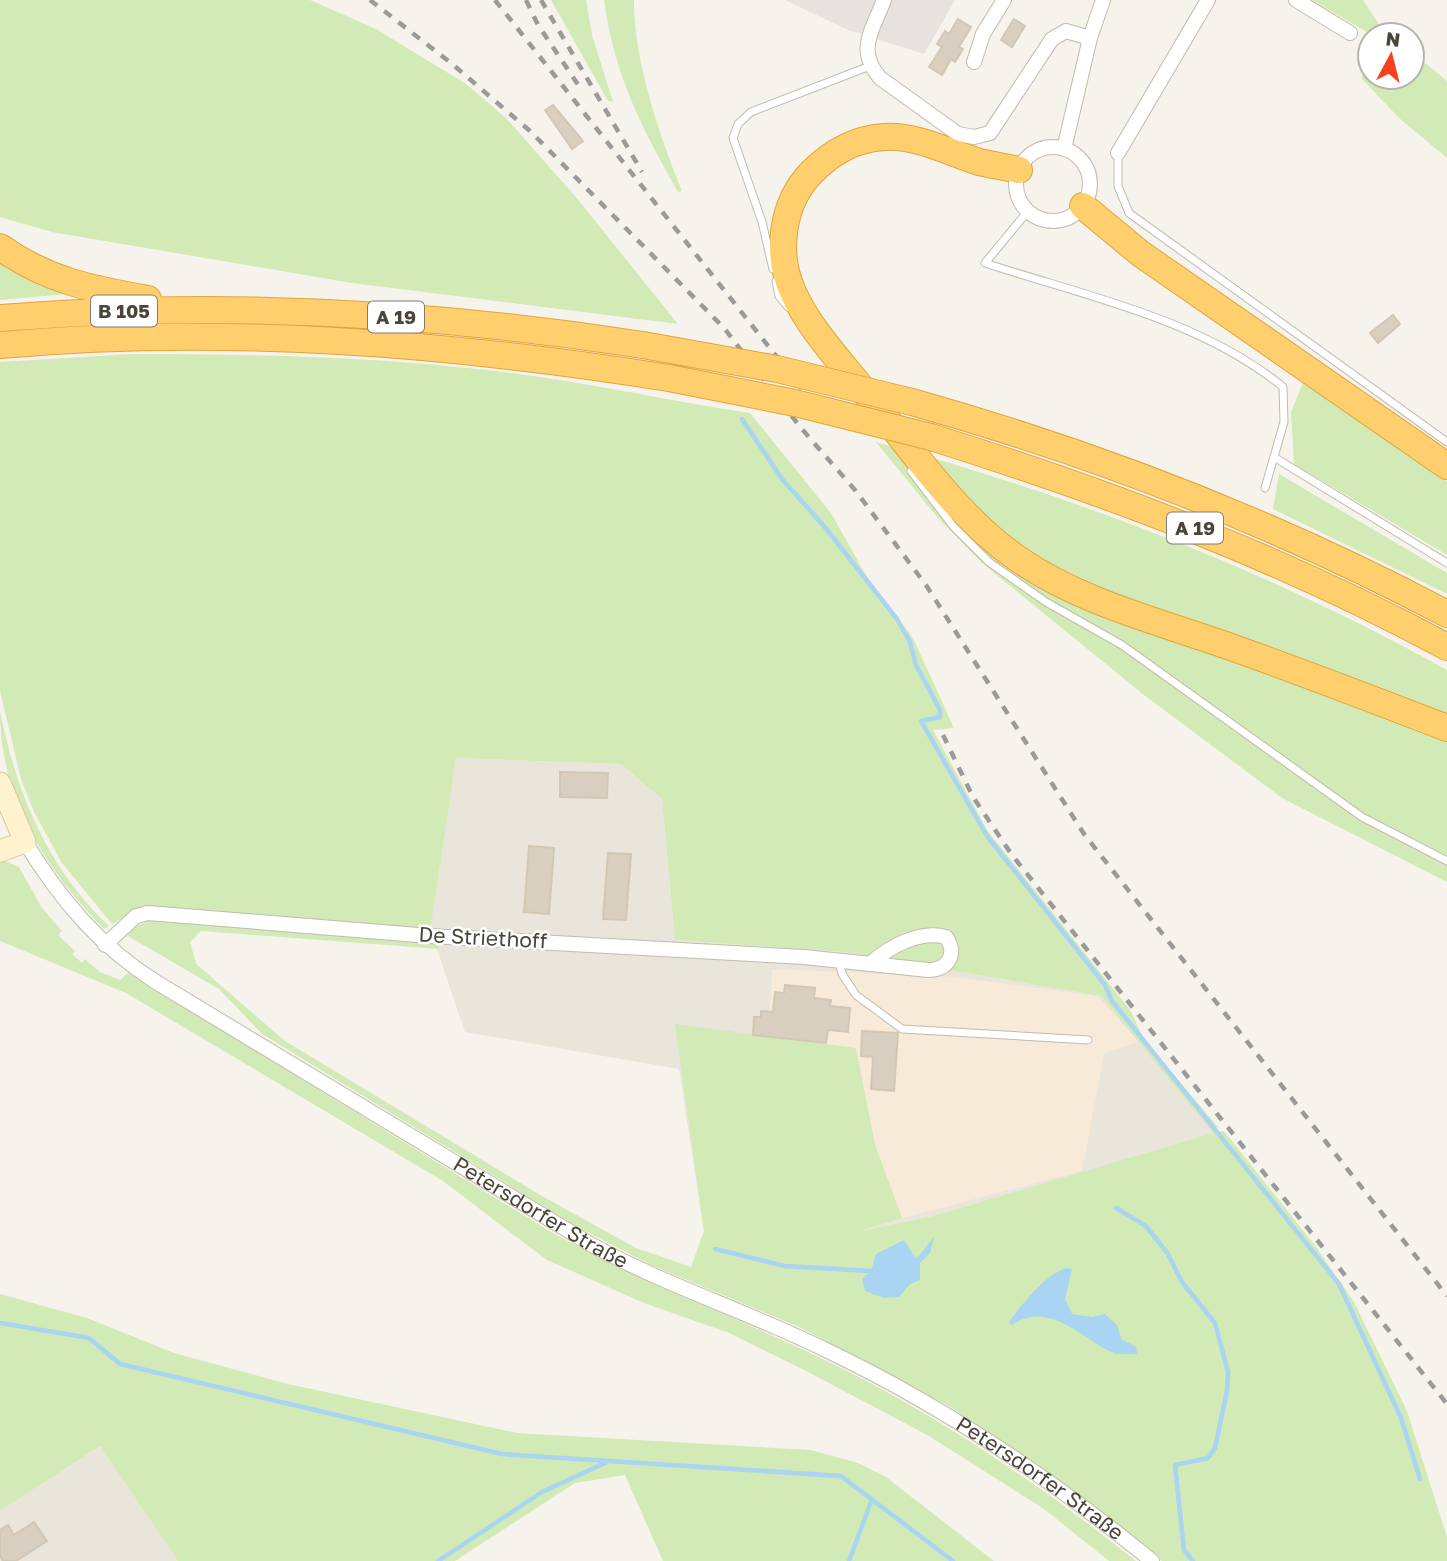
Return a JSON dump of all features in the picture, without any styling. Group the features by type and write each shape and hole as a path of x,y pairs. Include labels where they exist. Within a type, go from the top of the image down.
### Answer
{"highway":[{"path":"1019,170 982,163 911,139 884,137 852,143 827,157 805,179 790,204 784,231 784,262 792,292 848,371 954,501 1017,558 1053,580 1098,601 1271,661 1447,728"},
{"path":"1083,206 1140,254 1447,466"},
{"path":"0,247 45,274 77,286 209,310"},
{"name":"B 105","path":"0,318 209,310"},
{"name":"A 19","path":"209,310 418,318 643,345 777,369 912,402 1093,458 1174,489 1306,544 1447,614"},
{"name":"A 19","path":"0,345 172,337 348,341 538,358 669,378 795,402 931,437 1080,485 1183,523 1328,587 1447,647"}],"street":[{"path":"884,0 866,55 870,66 880,78 958,134 974,137 990,133 1052,39 1066,31 1090,38"},
{"path":"974,62 983,34 1004,0"},
{"path":"1064,149 1090,38 1103,0"},
{"path":"1118,153 1208,0"},
{"path":"1296,0 1350,33"},
{"path":"1053,147 1064,149 1083,162 1088,172 1088,195 1083,206 1063,220 1051,221 1028,211 1017,192 1019,170 1033,153 1053,147"},
{"name":"Petersdorfer Straße","path":"0,783 8,825 25,842 72,909 105,945 156,982 592,1245 790,1333 929,1405 1016,1460 1152,1561"},
{"path":"0,851 25,842"},
{"name":"De Striethoff","path":"105,945 136,916 148,914 430,936 872,962 936,970 946,965 953,955 952,946 946,937 926,935 882,954 872,962"}],"lane":[{"path":"854,395 779,296 762,222 733,138 738,124 751,113 870,66"},
{"path":"1118,153 1118,186 1129,213 1447,442"},
{"path":"1028,211 985,262 1206,338 1254,364 1283,387 1284,422 1265,488"},
{"path":"862,406 887,439"},
{"path":"1274,457 1447,563"},
{"path":"903,460 953,526 989,562 1046,602 1122,645 1362,817 1447,860"},
{"path":"839,960 842,974 856,995 902,1029 1088,1040"}],"shaded area":[{"path":"785,0 955,0 924,54 848,30"},
{"path":"456,758 621,764 662,799 675,940 844,952 1101,996 1214,1133 933,1216 843,1234 704,1232 679,1069 465,1032 429,926"},
{"path":"772,969 954,977 1097,996 1139,1041 1104,1054 1082,1171 902,1218 875,1145 856,1049 768,1036"},
{"path":"100,1446 178,1561 0,1561 0,1511"}],"green space":[{"path":"0,0 310,0 376,29 466,84 507,119 575,196 678,324 352,283 52,232 0,217"},
{"path":"551,0 586,0 592,35 613,102 608,101"},
{"path":"604,0 634,0 638,46 649,97 682,191 678,192 631,100 615,53"},
{"path":"1312,0 1363,0 1377,21 1356,21 1356,26"},
{"path":"1426,64 1447,81 1447,158 1399,118 1373,91 1426,91"},
{"path":"0,259 65,290 66,294 0,300"},
{"path":"132,354 319,357 458,367 566,381 750,413 831,513 867,577 913,638 954,728 933,730 987,830 1130,1010 1145,1041 1218,1127 1215,1132 1224,1131 1316,1247 1354,1302 1407,1411 1447,1537 1447,1561 1162,1561 1037,1464 947,1405 797,1326 651,1265 574,1225 262,1034 219,989 128,936 133,927 151,920 435,941 439,949 201,931 190,942 196,964 285,1041 542,1196 636,1248 691,1267 704,1231 675,1024 856,1048 875,1145 902,1218 859,1231 933,1216 1213,1133 1101,996 844,952 675,940 662,799 621,764 456,758 430,931 135,910 112,924 62,863 34,812 21,779 0,691 0,362"},
{"path":"1304,380 1447,481 1447,555 1294,464 1291,412"},
{"path":"876,442 1024,486 1169,539 1310,600 1447,670 1447,882 1282,798 1144,695 982,563 938,518"},
{"path":"1279,474 1447,573 1447,594 1273,509"},
{"path":"0,711 15,771 38,828 68,880 109,926 104,929 63,882 45,856 17,803 2,743"},
{"path":"0,859 19,867 42,908 62,931 58,935 75,951 72,954 82,963 85,959 100,972 120,980 128,973 551,1232 623,1269 882,1389 1031,1482 1136,1561 1109,1561 1044,1509 929,1436 808,1372 729,1333 644,1303 547,1260 443,1181 126,993 0,941"},
{"path":"0,1294 87,1318 174,1353 288,1384 517,1433 811,1450 858,1463 886,1477 994,1561 663,1561 625,1475 575,1483 455,1561 178,1561 100,1446 0,1511"}],"water":[{"path":"934,1237 930,1253 920,1263 920,1280 910,1284 899,1297 884,1298 865,1291 862,1279 871,1271 876,1254 904,1240 916,1259"},
{"path":"1066,1268 1072,1269 1065,1299 1072,1314 1092,1317 1105,1314 1117,1325 1121,1339 1136,1347 1137,1354 1116,1354 1061,1322 1049,1318 1025,1319 1012,1325 1009,1322 1041,1284"}],"building":[{"path":"958,19 971,27 959,47 963,49 955,62 951,59 942,75 929,67 942,47 937,44 945,31 949,34"},
{"path":"1014,19 1025,26 1012,47 1001,40"},
{"path":"553,105 583,141 572,149 545,110"},
{"path":"1393,315 1400,324 1378,343 1370,333"},
{"path":"560,772 608,773 607,798 560,797"},
{"path":"529,846 554,848 549,914 524,912"},
{"path":"608,853 631,854 626,920 603,919"},
{"path":"785,985 815,988 814,998 831,1000 830,1006 850,1008 848,1032 828,1030 826,1043 753,1035 754,1017 761,1017 761,1011 773,1012 775,992 784,993"},
{"path":"862,1031 898,1033 894,1091 871,1089 873,1057 861,1056"},
{"path":"34,1522 47,1541 16,1561 3,1561 0,1556 0,1530 8,1525 14,1535"}],"waterway":[{"path":"742,419 782,479 824,526 897,619 910,642 916,665 940,710 940,717 921,721 987,836 1105,985 1112,1001 1339,1284 1401,1418 1420,1479"},
{"path":"1116,1208 1146,1226 1168,1254 1182,1282 1215,1323 1228,1372 1227,1391 1215,1448 1208,1458 1175,1465 1184,1550 1193,1561"},
{"path":"715,1249 785,1266 871,1271"},
{"path":"0,1323 89,1338 120,1364 502,1454 841,1476 953,1561"},
{"path":"438,1561 542,1492 605,1463"},
{"path":"849,1561 872,1499"}],"railway":[{"path":"370,0 451,63 530,131 724,328 801,428 855,490 926,585 1084,834 1447,1296"},
{"path":"495,0 814,404"},
{"path":"526,0 538,25 581,89"},
{"path":"541,0 642,172"},
{"path":"943,735 973,797 1012,855 1447,1404"}]}
